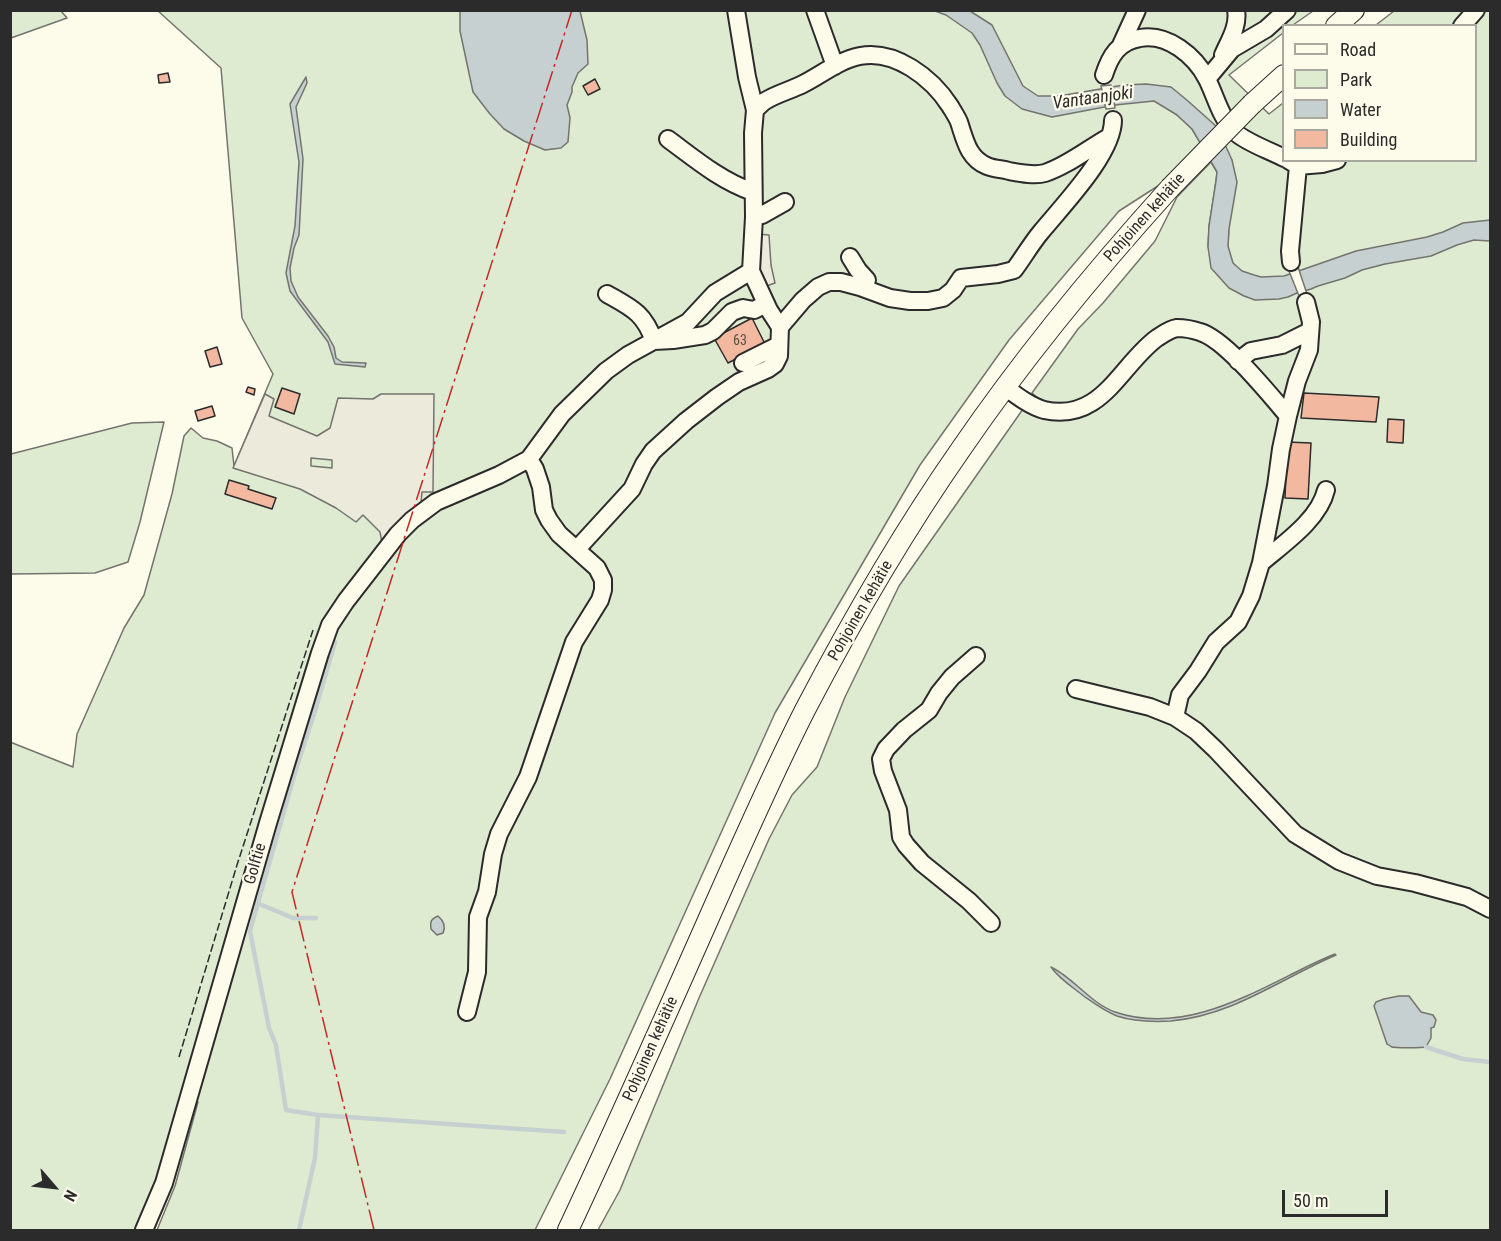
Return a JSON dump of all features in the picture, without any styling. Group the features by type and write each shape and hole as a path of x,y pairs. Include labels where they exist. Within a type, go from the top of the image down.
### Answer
{"main road":[{"path":"1338,24 1354,10"},
{"name":"Pohjoinen kehätie","path":"567,1230 612,1137 743,843 805,711 858,612 903,538 960,450 1071,302 1170,188 1252,104 1282,77"}],"street":[{"path":"577,549 632,489 653,451 717,397 739,382 775,364 779,356 780,327 766,304 751,271 755,110 736,10"},
{"path":"814,10 835,66"},
{"path":"1104,75 1109,61 1121,45 1137,10"},
{"path":"1219,64 1234,32 1238,17 1236,10"},
{"path":"1207,79 1232,49 1266,29 1287,10"},
{"path":"1464,24 1476,10"},
{"path":"1121,45 1142,37 1154,37 1175,45 1186,54 1207,79 1221,113 1236,132 1282,157"},
{"path":"755,110 765,101 802,85 844,61 861,56 877,56 893,58 907,64 928,80 948,103 958,120 970,153 988,167 1024,173 1044,173 1109,137"},
{"path":"850,257 867,280 890,298 910,301 943,298 953,290 960,278 1014,270 1100,158 1113,128 1113,120"},
{"path":"668,139 717,175 753,192"},
{"path":"1290,162 1291,262"},
{"path":"1301,162 1322,164 1330,162"},
{"path":"754,218 785,202"},
{"path":"467,1012 477,972 477,917 487,892 493,854 499,834 528,777 574,642 600,600 603,590 603,580 597,568 560,534 549,520 544,510 541,487 529,459 562,414 606,371 628,355 688,322 715,293 751,271"},
{"path":"780,327 803,300 818,287 829,282 867,280"},
{"path":"607,294 633,308 643,318 654,341"},
{"path":"1174,717 1179,695 1216,642 1238,622 1251,596 1261,563 1288,416 1297,381 1309,350 1311,322 1306,302"},
{"path":"654,341 705,335 713,331 732,312 743,308 754,310 766,304"},
{"path":"1005,387 1026,402 1043,410 1067,412 1079,409 1096,400 1112,387 1149,344 1164,333 1177,328 1201,332 1216,340 1288,416"},
{"path":"1238,361 1251,351 1282,345 1310,331"},
{"path":"743,363 779,345"},
{"name":"Golftie","path":"144,1230 164,1183 268,823 330,625 398,534 412,520 436,502 499,475 529,459"},
{"path":"1261,563 1312,517 1323,502 1326,490"},
{"path":"976,656 952,677 929,710 904,730 886,749 881,759 883,771 898,810 901,837 906,845 922,863 969,901 991,924"},
{"path":"1076,689 1150,707 1174,717 1196,731 1295,834 1339,861 1377,876 1415,883 1467,897 1491,909"}],"green space":[{"path":"11,10 61,11 67,18 11,38"},
{"path":"158,11 1313,11 1294,24 1282,24 1282,34 1229,75 1269,114 1282,104 1282,162 1477,162 1477,24 1377,24 1394,11 1490,11 1490,1230 598,1230 620,1190 699,998 769,839 792,795 817,767 845,697 899,586 1023,409 1045,404 1032,393 1078,329 1155,241 1177,197 1211,162 1217,172 1208,247 1228,246 1232,160 1177,115 1192,129 1201,143 1161,184 1119,211 1009,340 920,465 775,713 610,1079 535,1230 157,1230 175,1186 198,1102 180,1100 169,1147 137,1230 11,1230 10,742 73,767 77,734 124,628 144,595 172,494 184,436 191,428 203,438 232,448 234,466 273,374 242,318 221,68"},
{"path":"164,422 128,562 95,573 11,574 11,454 132,423"}],"shaded area":[{"path":"757,234 769,235 775,283 764,287 758,266"},
{"path":"265,394 274,399 269,416 317,436 330,428 338,398 373,399 381,394 434,394 433,492 422,492 421,502 382,543 380,532 363,515 356,522 336,508 300,489 233,468","holes":["311,458 332,460 332,468 311,466"]}],"water":[{"path":"460,11 580,11 587,40 588,64 578,73 572,87 567,105 570,118 568,142 561,148 545,150 504,129 473,92 460,31"},
{"name":"Vantaanjoki","path":"935,11 970,11 992,25 1023,86 1038,96 1059,96 1124,85 1146,84 1171,87 1188,101 1217,127 1232,160 1237,182 1228,246 1233,263 1242,271 1261,277 1284,276 1356,251 1427,237 1463,223 1490,220 1490,241 1474,240 1431,256 1362,270 1288,297 1255,300 1244,296 1229,288 1211,268 1208,247 1209,226 1217,172 1192,129 1177,115 1154,101 1115,105 1052,117 1022,109 1005,96 972,33 946,15"},
{"path":"306,77 307,83 296,107 303,159 299,235 290,268 291,281 298,297 328,336 334,347 336,358 342,362 366,363 365,367 335,364 328,342 290,291 286,273 295,226 299,162 290,104"},
{"path":"438,916 444,928 443,933 437,935 431,929 431,924 432,919"},
{"path":"1335,954 1236,1004 1215,1012 1171,1021 1137,1020 1113,1014 1072,987 1051,967 1106,1008 1139,1018 1163,1019 1186,1016 1232,1002"},
{"path":"1409,996 1421,1012 1433,1015 1436,1020 1434,1027 1431,1028 1431,1038 1426,1047 1392,1047 1387,1044 1374,1006 1376,1002"}],"pier":[{"path":"1111,85 1115,108 1106,109 1101,86"},
{"path":"1298,267 1307,294 1299,296 1289,271"}],"building":[{"path":"168,73 170,82 159,83 158,75"},
{"path":"595,79 600,89 588,95 583,86"},
{"path":"752,318 765,344 728,363 714,338"},
{"path":"217,347 222,364 210,367 205,351"},
{"path":"248,387 255,389 254,395 246,392"},
{"path":"282,388 300,394 294,414 275,407"},
{"path":"1304,393 1379,397 1376,422 1301,418"},
{"path":"212,406 215,416 198,421 195,411"},
{"path":"1388,419 1404,420 1403,443 1387,442"},
{"path":"1287,442 1311,443 1308,499 1285,498"},
{"path":"229,480 276,498 272,509 225,494"}],"waterway":[{"path":"299,1230 315,1158 318,1115 286,1110 276,1045 269,1028 250,931 335,642"},
{"path":"257,903 293,918 316,918"},
{"path":"1426,1047 1463,1059 1490,1062"},
{"path":"318,1115 564,1132"}],"fence":[{"path":"179,1057 237,865 313,630"}],"power":[{"path":"374,1230 292,892 572,10"}]}
